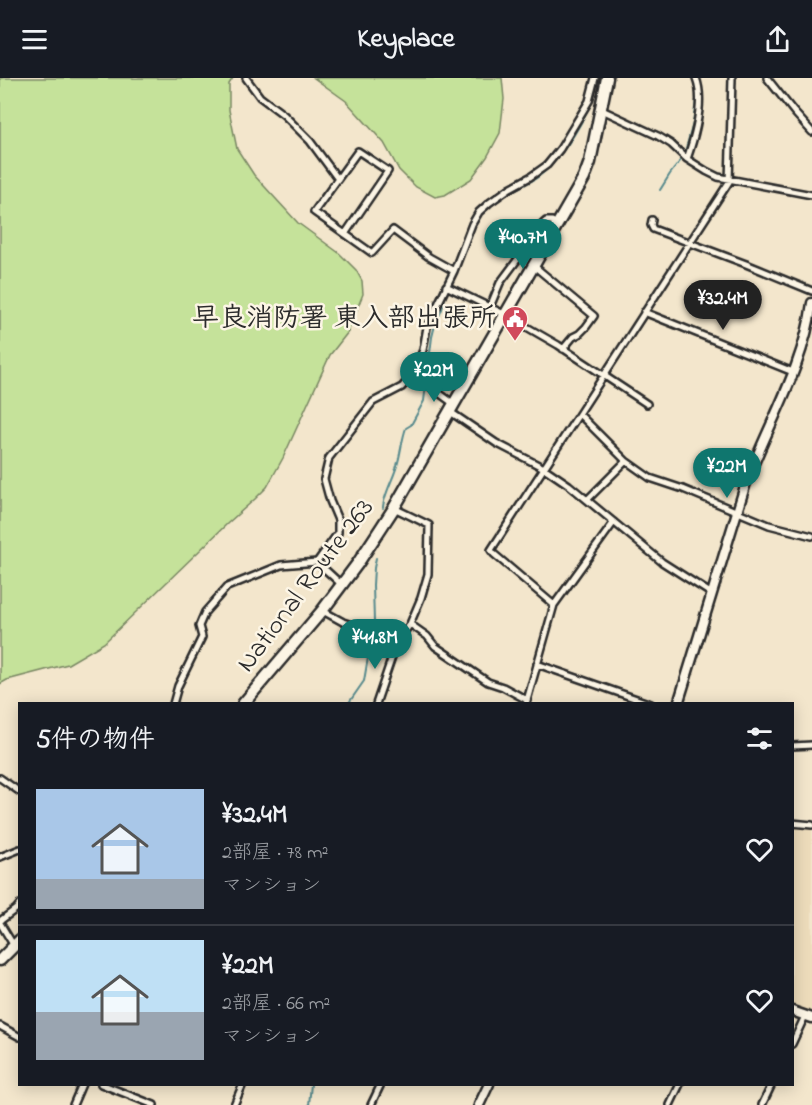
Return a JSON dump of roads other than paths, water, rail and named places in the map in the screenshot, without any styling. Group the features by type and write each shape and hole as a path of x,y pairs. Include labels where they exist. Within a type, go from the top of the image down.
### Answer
{"highway":[{"name":"National Route 263","path":"245,702 322,611 394,508 584,178 590,162 597,105 607,78"},
{"path":"0,960 17,943"}],"street":[{"path":"246,78 260,97 284,115 310,141 338,179"},
{"path":"174,702 178,686 202,637 199,626 205,612 227,587 280,566 317,562 338,533 338,520 324,479 329,458 373,402 402,387 413,374 423,350 427,327 479,212 496,198 547,165 597,105 595,78"},
{"path":"687,159 700,98 696,78"},
{"path":"554,605 491,550 729,182 732,78"},
{"path":"767,78 812,132"},
{"path":"597,105 658,136 671,144 687,159 718,177 812,195"},
{"path":"345,234 388,171 358,151 314,212 345,234 372,253 393,230 429,257 454,270"},
{"path":"652,220 653,229 812,291"},
{"path":"490,307 500,283 529,244 535,231 546,221 552,221 557,225"},
{"path":"534,266 594,316 563,349"},
{"path":"446,286 506,315 563,349 646,404"},
{"path":"679,702 757,454 802,349 812,303"},
{"path":"644,312 793,372"},
{"path":"413,374 428,384 496,443 544,468 662,562 711,594"},
{"path":"579,414 626,461 650,478 683,489 769,525 812,536"},
{"path":"587,501 626,461"},
{"path":"377,702 396,645 410,624 428,574 429,525 394,508"},
{"path":"410,624 427,636 435,646 488,682 503,687 526,702 554,605 614,522"},
{"path":"317,562 342,585"},
{"path":"322,611 343,622 383,636 396,645"},
{"path":"537,664 645,702"},
{"path":"794,746 812,745"},
{"path":"0,778 18,791"},
{"path":"794,823 812,825"},
{"path":"0,857 18,850"},
{"path":"17,943 0,922 18,906"},
{"path":"794,1012 809,1017 794,1041"},
{"path":"0,1026 18,1036"},
{"path":"73,1105 81,1086"},
{"path":"106,1086 154,1105"},
{"path":"234,1105 242,1086"},
{"path":"371,1105 380,1086"},
{"path":"479,1105 488,1086"},
{"path":"670,1105 679,1086"},
{"path":"762,1105 771,1086"}],"waterway":[{"path":"685,152 693,123 697,92"},
{"path":"450,286 468,239 481,215 501,198 535,179 555,161 570,141 593,99"},
{"path":"660,190 681,160"},
{"path":"383,508 406,428 411,425 424,401 432,337 446,294"},
{"path":"349,702 364,681 374,622 373,585 376,558"},
{"path":"309,1105 311,1086"}],"place":[{"name":"早良消防署 東入部出張所","path":"515,342"}]}
